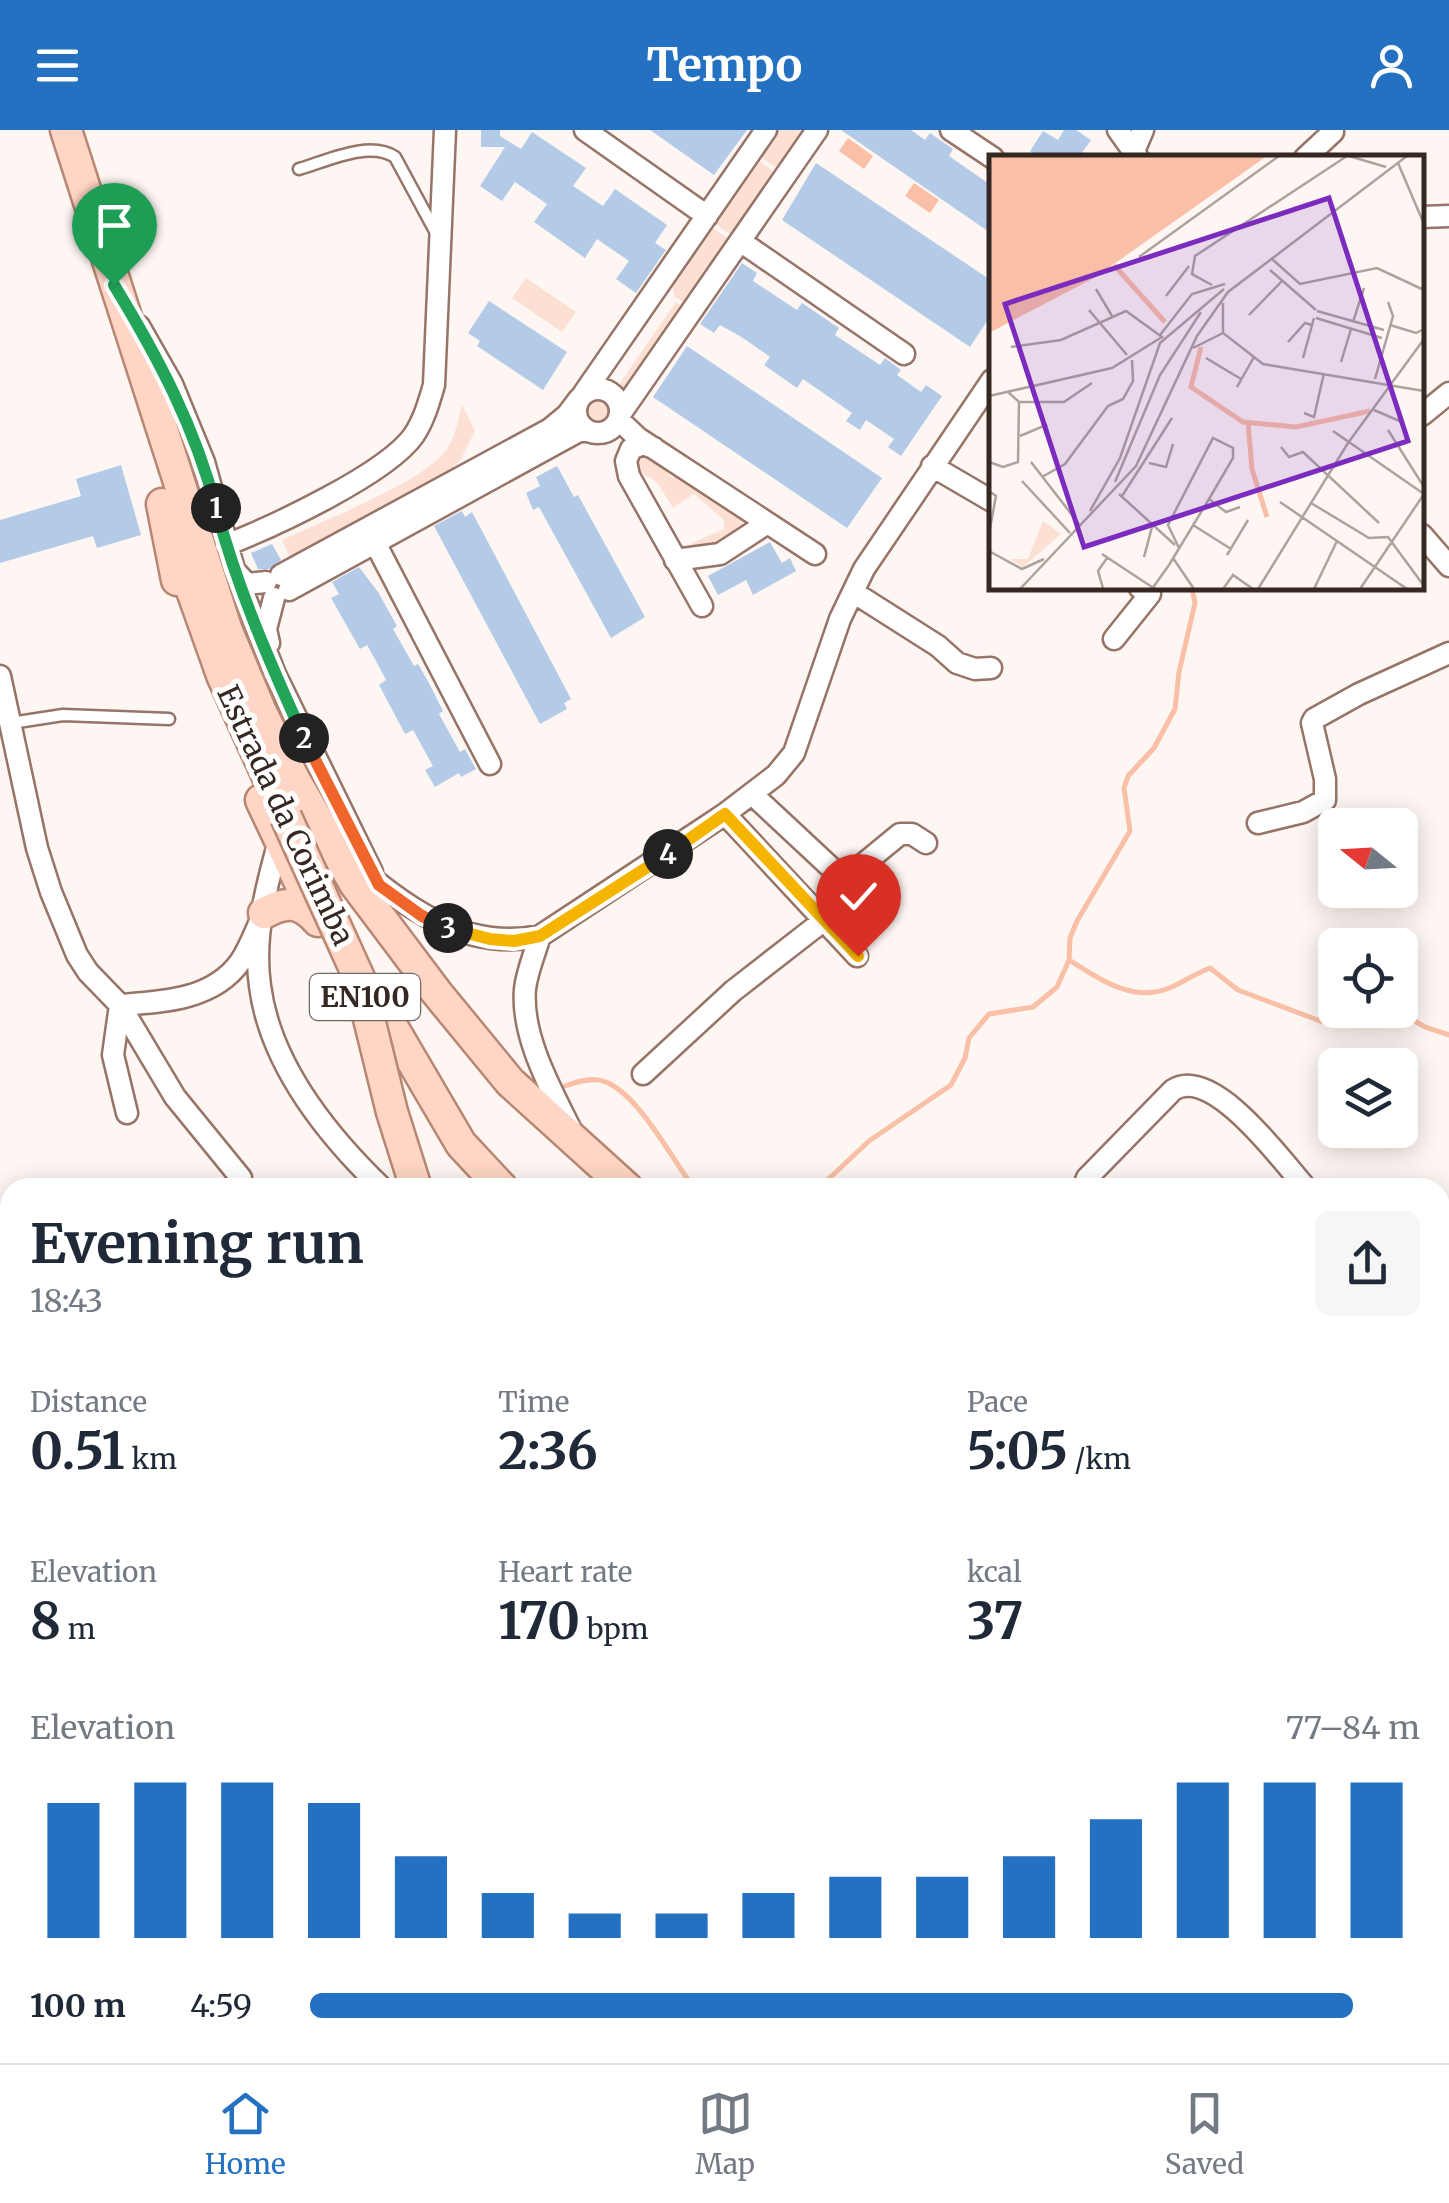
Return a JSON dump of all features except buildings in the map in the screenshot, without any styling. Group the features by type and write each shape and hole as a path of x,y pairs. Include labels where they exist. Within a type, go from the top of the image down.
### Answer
{"main road":[{"name":"Estrada da Corimba","path":"45,130 162,504 222,675 318,922 332,954 354,984"},
{"name":"Estrada da Corimba","path":"66,130 226,630 260,712 355,884 437,993 510,1082 616,1178"},
{"name":"Estrada da Corimba","path":"283,829 359,978 413,1178"},
{"path":"264,913 279,904 294,903 308,910 318,922"},
{"name":"EN100","path":"390,1023 461,1144 493,1178"}],"street":[{"path":"226,546 382,464 412,438 426,412 434,385 445,130"},
{"path":"585,130 707,216"},
{"path":"234,569 241,581 248,584 278,586 371,535 550,429 567,415 766,130"},
{"path":"371,535 579,430 607,424 817,130"},
{"path":"951,130 989,155"},
{"path":"1118,130 1133,155"},
{"path":"1134,155 1143,130"},
{"path":"1308,155 1333,132"},
{"path":"1424,217 1449,216"},
{"path":"740,241 904,354"},
{"path":"114,285 172,384 204,462 226,546 275,674 355,842 437,993"},
{"path":"327,839 422,916 455,931 514,941 540,936 725,814 776,775 794,753 840,619 876,548 989,384"},
{"path":"581,396 598,388 612,393 607,424 612,441 702,606"},
{"path":"1424,413 1449,393"},
{"path":"581,396 578,420 607,424 654,448 816,554"},
{"path":"629,476 626,461 631,449 642,444 654,448"},
{"path":"932,466 989,499"},
{"path":"675,560 720,554 766,524"},
{"path":"371,535 490,764"},
{"path":"1424,537 1449,566"},
{"path":"275,674 266,629 278,586"},
{"path":"1114,639 1150,594 1143,590"},
{"path":"853,592 938,646 957,663 975,669 991,668"},
{"path":"1258,823 1303,812 1325,800 1314,719 1449,653"},
{"path":"0,676 37,848 77,955 120,1006 175,1097 241,1178"},
{"path":"752,794 872,905"},
{"path":"725,814 858,956"},
{"path":"283,829 267,878 260,986 274,1039 303,1092 341,1149 371,1178"},
{"path":"844,880 900,834 912,834 926,843"},
{"path":"120,1006 166,1002 222,982 242,961 264,913"},
{"path":"644,1074 734,991 823,921"},
{"path":"540,936 525,987 525,1010 544,1073 576,1142"},
{"path":"120,1006 112,1055 127,1113"},
{"path":"1088,1178 1173,1090 1185,1084 1233,1106 1297,1178"}],"lane":[{"path":"299,169 366,150 386,151 395,158 439,237"},
{"path":"10,723 63,715 168,719"}],"shaded area":[{"path":"779,130 804,130 777,168 760,157"},
{"path":"848,138 873,156 864,169 839,151"},
{"path":"758,160 775,172 731,235 714,223"},
{"path":"914,183 939,200 930,213 905,196"},
{"path":"711,227 729,239 685,303 675,297 672,285"},
{"path":"526,278 576,312 562,332 512,298"},
{"path":"676,302 683,307 624,393 620,383"},
{"path":"598,396 609,400 613,411 609,422 598,426 587,422 583,411 587,400"},
{"path":"462,404 475,431 450,471 291,559 282,540 395,488 435,462 450,444"},
{"path":"645,454 673,478 678,473 743,517 744,529 711,548 692,547 692,543 724,529 724,520 694,494 673,508 657,482 638,471 637,460"}],"waterway":[{"path":"830,1178 869,1141 951,1085 965,1058 969,1038 989,1014 1033,1007 1057,987 1069,960 1070,938 1077,921 1130,831 1124,788 1128,776 1154,748 1175,709 1195,603 1192,590"},
{"path":"1069,960 1119,988 1146,993 1174,986 1210,968 1238,990 1318,1020"},
{"path":"1418,1023 1449,1035"},
{"path":"565,1086 594,1080 615,1087 639,1110 687,1178"}],"route":[{"path":"114,285 172,384 204,462 226,546 275,674 379,885 422,916 455,931 514,941 540,936 725,814 858,956"}]}
